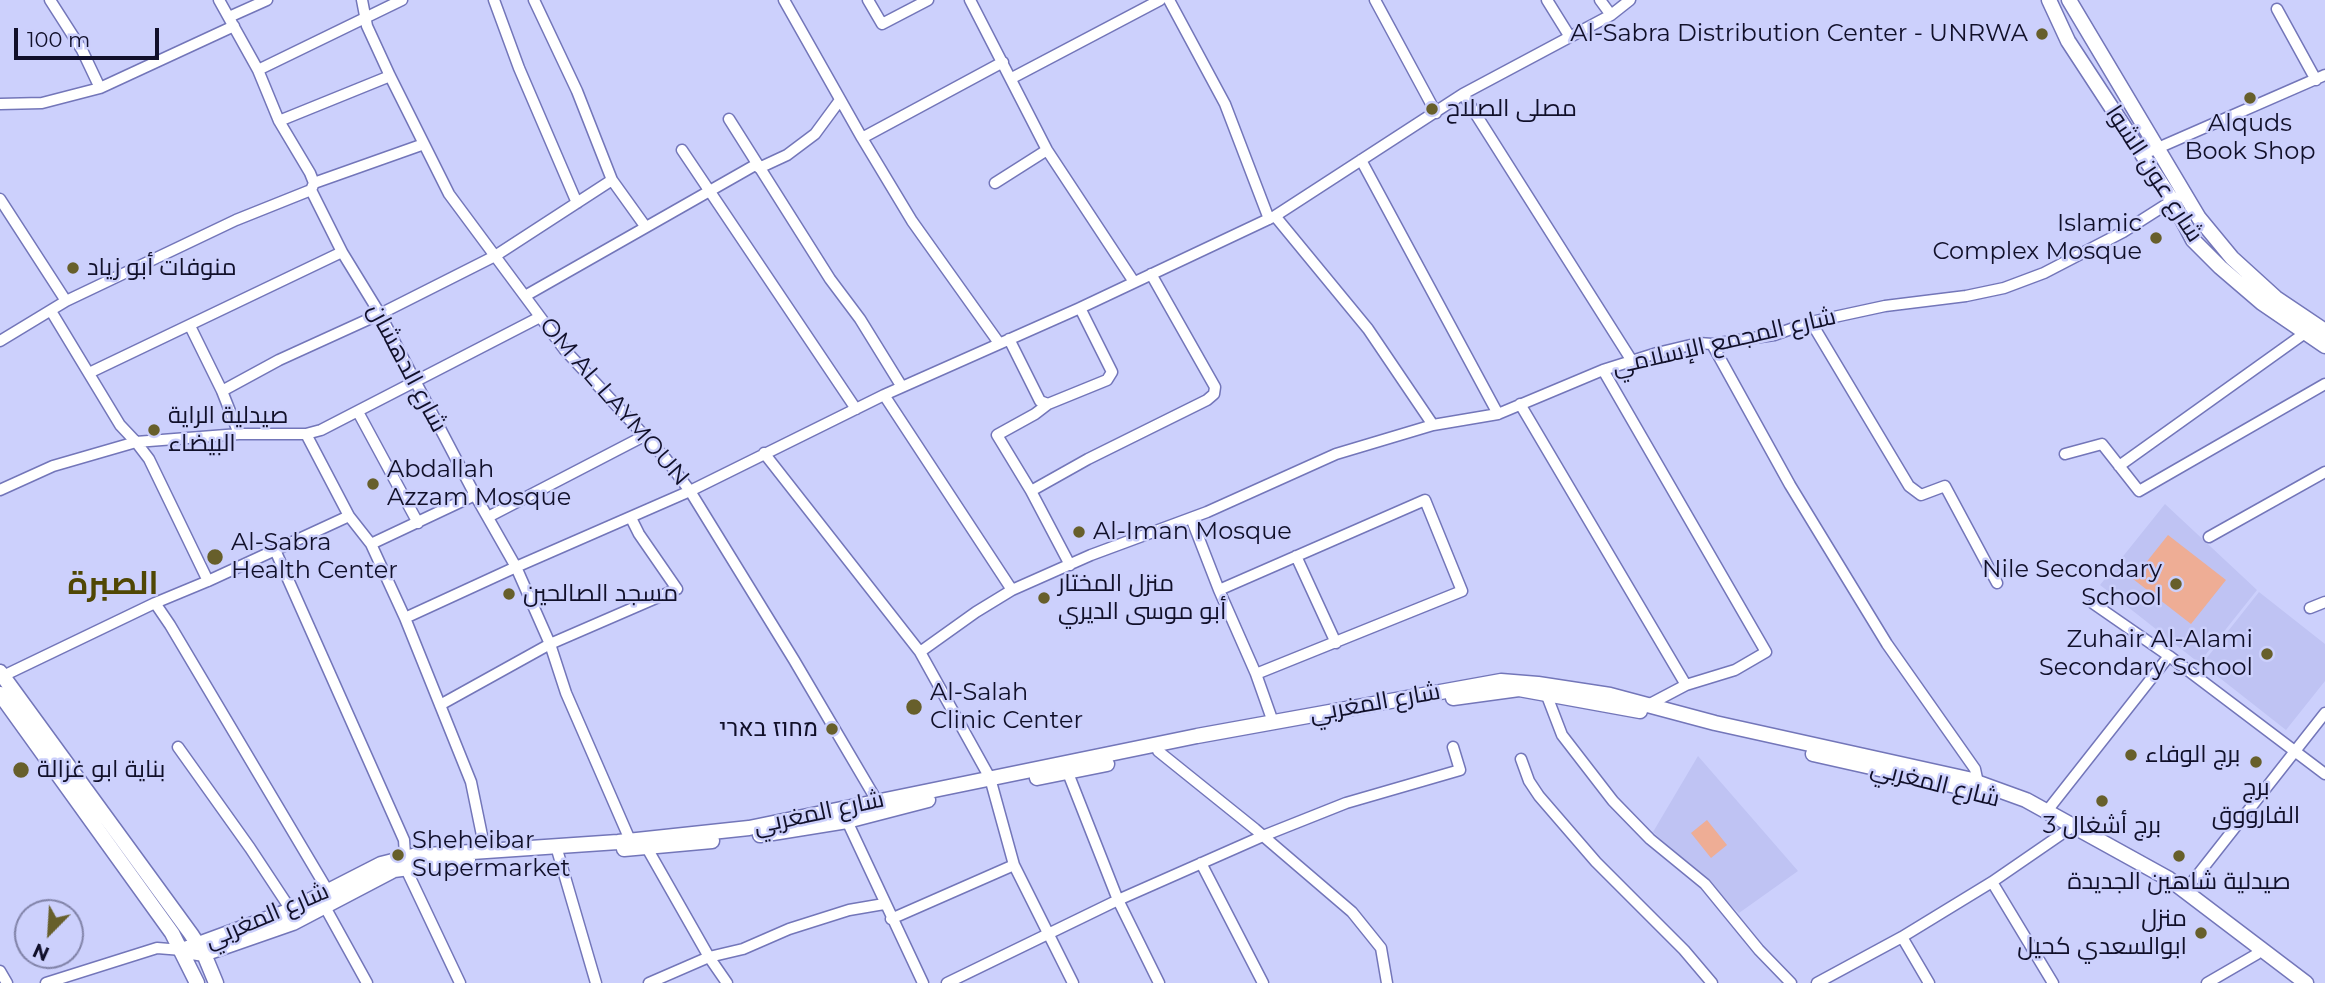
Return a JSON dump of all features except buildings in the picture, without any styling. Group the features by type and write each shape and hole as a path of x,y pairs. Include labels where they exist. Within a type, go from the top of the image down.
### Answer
{"main road":[{"name":"شارع عون الشوا","path":"2049,0 2068,41 2142,155 2232,258 2276,298 2325,331"},
{"name":"شارع عون الشوا","path":"2069,0 2159,148 2193,240 2262,303 2325,346"},
{"path":"1,674 201,950 216,983"},
{"name":"شارع المغربي","path":"182,950 201,950 293,923 406,864 485,850 749,828 1273,722 1501,681 1610,695 1715,723 1978,783 2026,800 2045,815 2181,895 2294,983"},
{"name":"شارع المغربي","path":"201,950 291,910 381,864 647,848 752,837 847,821 990,781 1068,773 1158,751 1280,728 1519,690 1649,713 1725,734 1960,787 2045,815 2169,879 2306,983"},
{"path":"0,694 182,950 197,983"}],"street":[{"path":"50,0 82,50 100,88"},
{"name":"شارع الدهشان","path":"219,0 258,70 279,121 342,252 380,314 516,567 630,840"},
{"path":"0,104 42,103 100,88 232,22 267,0"},
{"name":"OM AL LAYMOUN","path":"362,0 367,26 449,194 564,349 666,459 690,491 877,801"},
{"path":"258,70 402,0"},
{"path":"494,0 519,68 577,203"},
{"path":"534,0 577,91 612,180 645,226"},
{"path":"783,0 912,221 1004,341 1040,401 1048,404"},
{"path":"868,0 882,24 928,0"},
{"path":"970,0 1047,150 1134,282"},
{"path":"1012,78 1160,0"},
{"path":"1169,0 1225,104 1272,218 1368,329 1433,425"},
{"path":"1375,0 1436,113"},
{"path":"1547,0 1570,37"},
{"path":"1600,0 1611,15"},
{"path":"405,618 690,491 884,395 1080,308 1272,218 1463,94 1611,15 1630,0"},
{"path":"2142,155 2320,77 2277,9"},
{"path":"862,138 1003,62"},
{"path":"279,121 390,76"},
{"path":"1463,94 1632,361"},
{"path":"525,296 645,226 758,166 787,155 815,134 840,100"},
{"path":"729,119 902,387"},
{"path":"0,341 66,301 236,220 424,144"},
{"path":"682,150 856,409"},
{"path":"995,183 1047,150"},
{"path":"1361,160 1498,414"},
{"path":"222,391 279,360 380,314 495,256 612,180"},
{"name":"شارع المجمع الإسلامي","path":"920,652 1012,590 1191,518 1336,454 1433,425 1498,414 1603,370 1699,343 1712,344 1774,335 1811,322 1885,306 1966,296 2004,288 2044,273 2123,232 2178,197"},
{"path":"0,199 66,301"},
{"path":"89,373 342,252"},
{"path":"1031,491 1214,394 1215,387 1152,274"},
{"path":"1070,565 1031,491 997,435 1048,404 1111,377 1112,372 1080,308"},
{"path":"51,311 120,425 136,442 162,483 208,581"},
{"path":"0,490 53,466 136,442 239,434 306,434 358,412 540,317"},
{"path":"1811,322 1909,486 1921,495 1945,486 1997,583"},
{"path":"190,326 222,391 239,434"},
{"path":"2119,466 2305,333"},
{"path":"1712,344 1790,485 1887,643 1975,769 1978,783"},
{"path":"1603,370 1766,652 1735,670 1686,685 1648,705"},
{"path":"2065,454 2102,444 2139,491 2325,384"},
{"path":"884,395 1012,590"},
{"path":"1520,404 1686,685"},
{"path":"358,412 418,523"},
{"path":"306,434 349,516 371,544 405,618 471,782 485,850"},
{"path":"488,517 644,436"},
{"path":"764,453 920,652 990,781 1014,865 1073,983"},
{"path":"2208,537 2325,472"},
{"path":"371,544 475,495"},
{"path":"1219,590 1425,500 1462,591 1256,674"},
{"path":"1,674 349,516"},
{"path":"440,705 550,644 677,589 631,518"},
{"path":"1191,518 1256,674 1273,722"},
{"path":"275,550 404,840 406,864 460,983"},
{"path":"1296,556 1336,643"},
{"path":"2310,608 2325,602"},
{"path":"155,603 328,891"},
{"path":"2094,604 2169,656 2325,774"},
{"path":"2045,815 2169,656"},
{"path":"1547,696 1562,735 1613,801 1650,839 1706,884 1759,950 1791,983"},
{"path":"2185,891 2325,713"},
{"path":"178,747 291,910"},
{"path":"947,983 1118,900 1263,836 1346,803 1460,770 1453,747"},
{"path":"1158,751 1352,912 1381,948 1387,983"},
{"path":"1521,759 1529,781 1539,796 1596,862 1684,950 1712,983"},
{"path":"1068,773 1118,900 1159,983"},
{"path":"847,821 923,983"},
{"path":"1817,983 1902,937 2069,829"},
{"path":"630,840 647,848 709,957 727,983"},
{"path":"558,853 596,983"},
{"path":"1201,863 1263,983"},
{"path":"891,919 1014,865"},
{"path":"1992,881 2053,983"},
{"path":"649,983 709,957 743,948 789,929 849,910 884,904"},
{"path":"325,907 367,983"},
{"path":"1902,937 1929,983"},
{"path":"46,983 157,948 182,950"},
{"path":"2207,983 2258,954"},
{"path":"0,971 7,983"}],"shaded area":[{"name":"Nile Secondary School","path":"2165,504 2257,590 2199,663 2100,585"},
{"path":"2168,535 2226,580 2191,624 2133,579"},
{"name":"Zuhair Al-Alami Secondary School","path":"2259,592 2325,644 2325,681 2286,730 2202,664"},
{"path":"1698,756 1798,871 1739,913 1653,832"},
{"path":"1707,820 1727,845 1711,858 1691,833"}],"place":[{"name":"Al-Sabra Distribution Center - UNRWA","path":"2042,34"},
{"name":"Alquds Book Shop","path":"2250,98"},
{"name":"مصلى الصلاح","path":"1432,109"},
{"name":"Islamic Complex Mosque","path":"2156,238"},
{"name":"منوفات أبو زياد","path":"73,268"},
{"name":"صيدلية الراية البيضاء","path":"154,430"},
{"name":"Abdallah Azzam Mosque","path":"373,484"},
{"name":"Al-Iman Mosque","path":"1079,532"},
{"name":"Al-Sabra Health Center","path":"215,557"},
{"name":"Nile Secondary School","path":"2176,584"},
{"name":"مسجد الصالحين","path":"509,594"},
{"name":"منزل المختار أبو موسى الديري","path":"1044,598"},
{"name":"Zuhair Al-Alami Secondary School","path":"2267,654"},
{"name":"Al-Salah Clinic Center","path":"914,707"},
{"name":"מחוז בארי","path":"832,729"},
{"name":"برج الوفاء","path":"2131,755"},
{"name":"برج الفارووق","path":"2256,762"},
{"name":"بناية ابو غزالة","path":"21,770"},
{"name":"برج أشغال 3","path":"2102,801"},
{"name":"Sheheibar Supermarket","path":"398,855"},
{"name":"صيدلية شاهين الجديدة","path":"2179,856"},
{"name":"منزل ابوالسعدي كحيل","path":"2201,933"}],"district":[{"name":"الصبرة","path":"113,585"}]}
